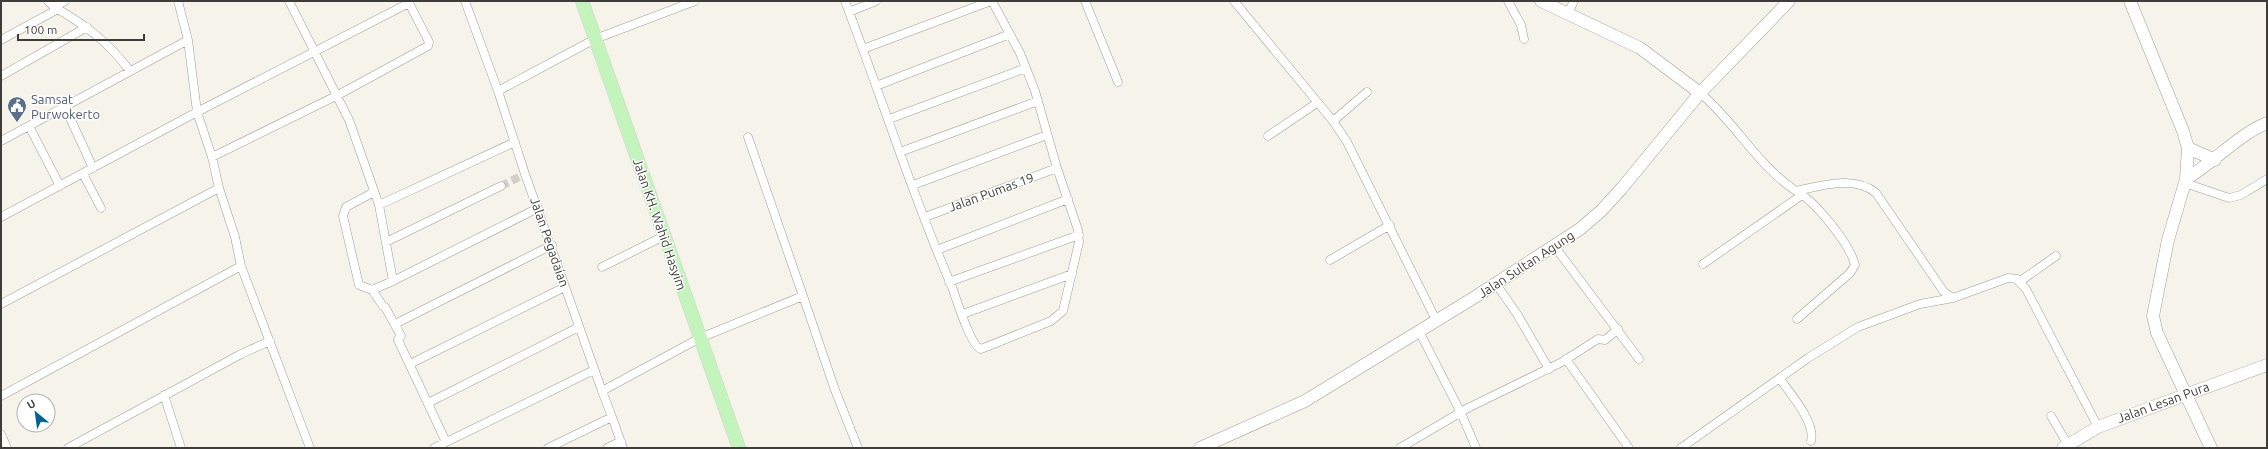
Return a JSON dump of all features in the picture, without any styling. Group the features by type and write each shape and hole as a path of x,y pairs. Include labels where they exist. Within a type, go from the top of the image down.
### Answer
{"main road":[{"name":"Jalan KH. Wahid Hasyim","path":"582,1 666,234 700,338 739,448"}],"street":[{"path":"1,40 54,6 65,1"},
{"path":"178,1 188,40 197,112 212,157 219,188 235,237 241,266 310,448"},
{"path":"289,1 338,95 349,120 379,206 393,281"},
{"name":"Jalan Pegadaian","path":"465,1 498,91 524,174 552,245 594,370 622,445"},
{"path":"498,91 596,39 695,1"},
{"path":"845,1 949,282 978,348 986,347 1051,321 1060,315 1063,311 1072,274 1079,235 1057,168 1038,101 1026,68 1010,34 991,1 863,49"},
{"path":"849,12 876,1"},
{"path":"1085,1 1118,82"},
{"path":"1234,1 1332,121 1347,142 1390,225 1436,320"},
{"path":"1508,1 1521,25 1524,38"},
{"path":"1541,1 1640,48 1712,103 1770,171 1813,203 1843,243 1855,265 1797,319"},
{"path":"1568,13 1574,1"},
{"name":"Jalan Sultan Agung","path":"1201,448 1305,401 1556,247 1580,229 1601,211 1700,93 1789,1"},
{"path":"2130,1 2183,131 2188,148 2186,181 2168,240 2153,316 2157,333 2211,448"},
{"path":"1,217 197,112 316,52 408,2 429,42 424,48 338,95 212,157"},
{"path":"54,6 87,27 110,46 130,71"},
{"path":"1,76 87,27"},
{"path":"876,86 1010,34"},
{"path":"1,141 188,40"},
{"path":"888,119 1026,68"},
{"path":"1332,121 1368,92"},
{"path":"900,152 1038,101"},
{"path":"1268,136 1317,103"},
{"path":"65,107 93,168"},
{"path":"2186,181 2247,134 2267,123"},
{"path":"28,126 60,186"},
{"path":"913,185 1047,135"},
{"path":"748,138 835,390 858,448"},
{"path":"379,206 515,142"},
{"path":"2188,148 2215,160"},
{"name":"Jalan Pumas 19","path":"925,217 1057,168"},
{"path":"83,174 101,208"},
{"path":"2186,181 2229,198 2241,195 2267,179"},
{"path":"1703,264 1799,193 1830,184 1845,184 1871,189 1876,193 1944,292 1953,298"},
{"path":"386,242 501,186"},
{"path":"1,304 219,188"},
{"path":"374,192 346,207 343,216 358,285 372,290 395,324 401,336 398,340 446,442"},
{"path":"937,250 1068,199"},
{"path":"372,290 393,281 538,208"},
{"path":"1330,260 1390,225"},
{"path":"602,268 666,234"},
{"path":"949,282 1079,235"},
{"path":"395,324 552,245"},
{"path":"1556,247 1639,359"},
{"path":"2019,282 2056,256"},
{"path":"1,396 241,266"},
{"path":"963,314 1072,274"},
{"path":"1681,448 1808,358 1858,327 1920,304 1953,298 2008,278 2013,278 2026,289 2098,427"},
{"path":"1496,284 1517,314 1549,370"},
{"path":"410,364 566,287"},
{"path":"602,391 700,338 803,296"},
{"path":"428,404 579,327"},
{"path":"1400,448 1504,390 1549,370 1598,339 1605,340 1618,329"},
{"path":"1419,331 1461,413 1476,448"},
{"path":"68,448 164,394 246,351 270,341"},
{"path":"1566,359 1629,448"},
{"name":"Jalan Lesan Pura","path":"2066,446 2098,427 2267,365"},
{"path":"434,448 594,370"},
{"path":"1780,379 1808,420 1813,435 1811,441"},
{"path":"164,394 181,448"},
{"path":"2051,416 2066,446"},
{"path":"548,448 612,417"},
{"path":"607,448 622,445"}],"tunnel":[{"path":"501,186 523,175"}],"place":[{"name":"Samsat Purwokerto","path":"17,123"}]}
